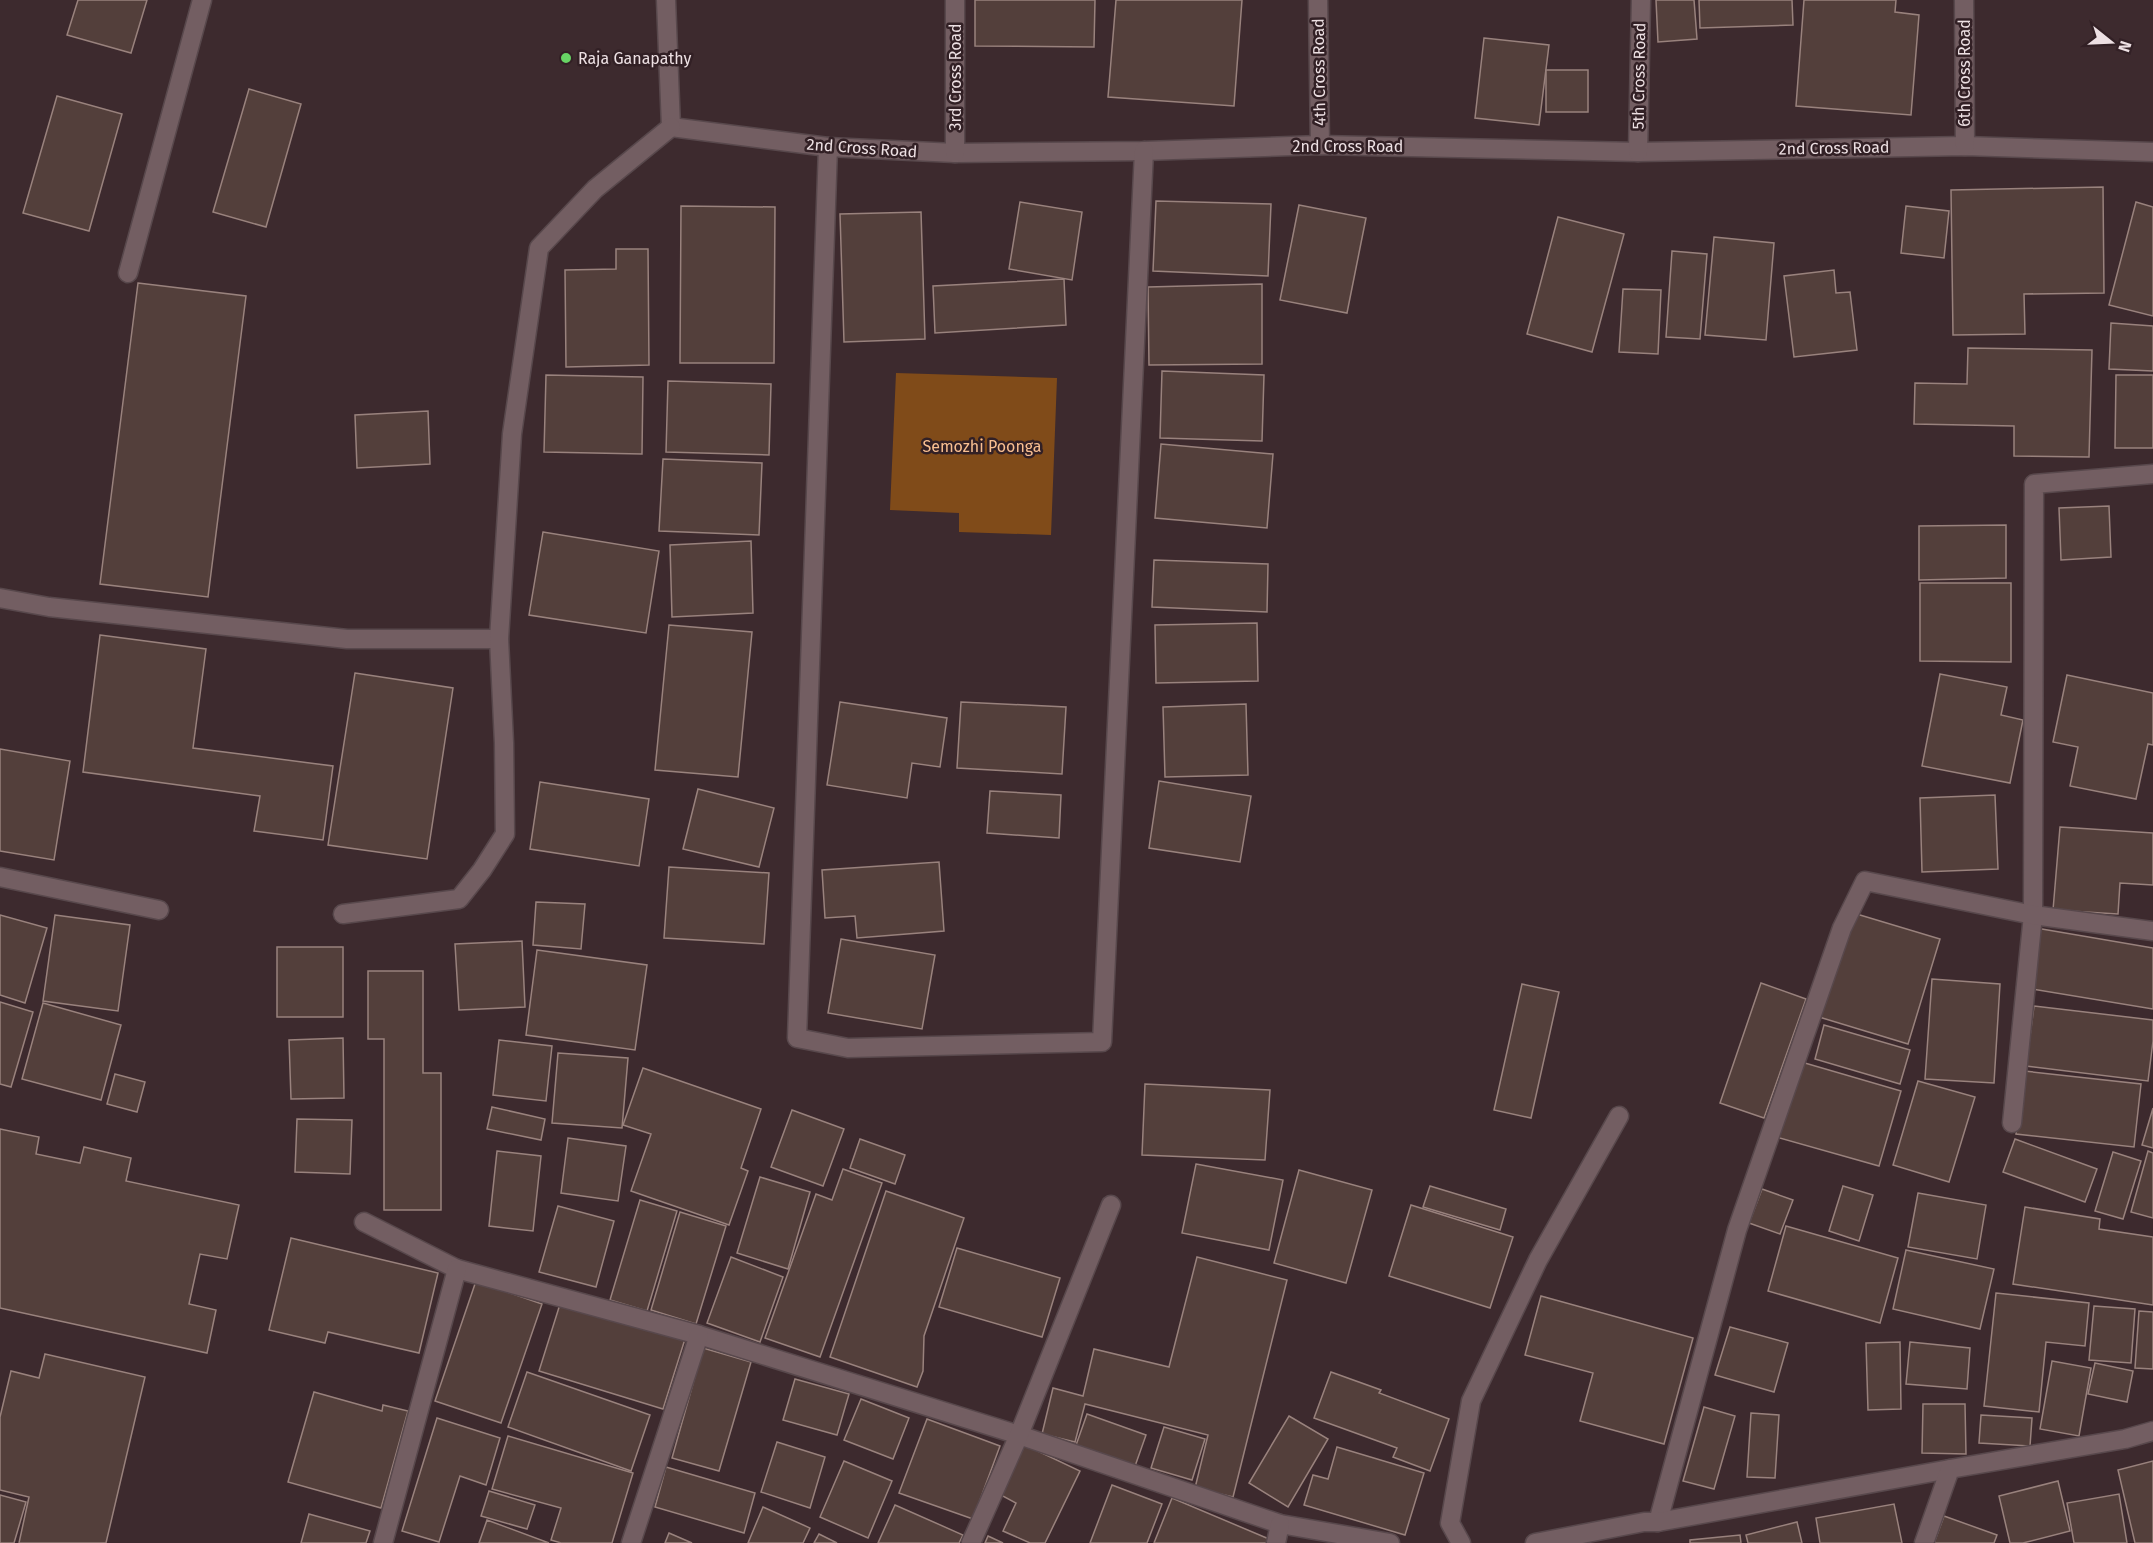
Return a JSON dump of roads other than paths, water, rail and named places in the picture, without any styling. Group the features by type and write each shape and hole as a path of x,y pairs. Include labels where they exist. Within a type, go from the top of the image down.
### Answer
{"street":[{"path":"128,273 202,0"},
{"path":"343,914 459,899 482,870 505,834 499,639 512,434 539,248 595,189 671,127 666,0"},
{"name":"3rd Cross Road","path":"955,0 955,153"},
{"name":"4th Cross Road","path":"1318,0 1320,145"},
{"name":"5th Cross Road","path":"1638,152 1641,0"},
{"name":"6th Cross Road","path":"1964,0 1965,146"},
{"name":"2nd Cross Road","path":"671,127 828,147 955,153 1144,151 1320,145 1638,152 1965,146 2153,152"},
{"path":"828,147 797,1038 848,1048 1102,1042 1144,151"},
{"path":"2012,1123 2033,915 2034,484 2153,474"},
{"path":"0,598 49,607 347,639 499,639"},
{"path":"0,877 159,910"},
{"path":"1658,1522 1737,1230 1842,928 1865,881 2033,915 2153,931"},
{"path":"1461,1543 1450,1524 1471,1401 1538,1260 1619,1116"},
{"path":"971,1543 1019,1435 1111,1205"},
{"path":"364,1222 457,1269 699,1335 1019,1435 1280,1524 1390,1543"},
{"path":"383,1543 457,1269"},
{"path":"631,1543 699,1335"},
{"path":"1535,1543 2125,1438 2153,1431"},
{"path":"1924,1543 1950,1469"},
{"path":"1276,1543 1280,1524"}],"place":[{"name":"Raja Ganapathy","path":"566,58"}],"park label":[{"name":"Semozhi Poonga","path":"982,446"}]}
